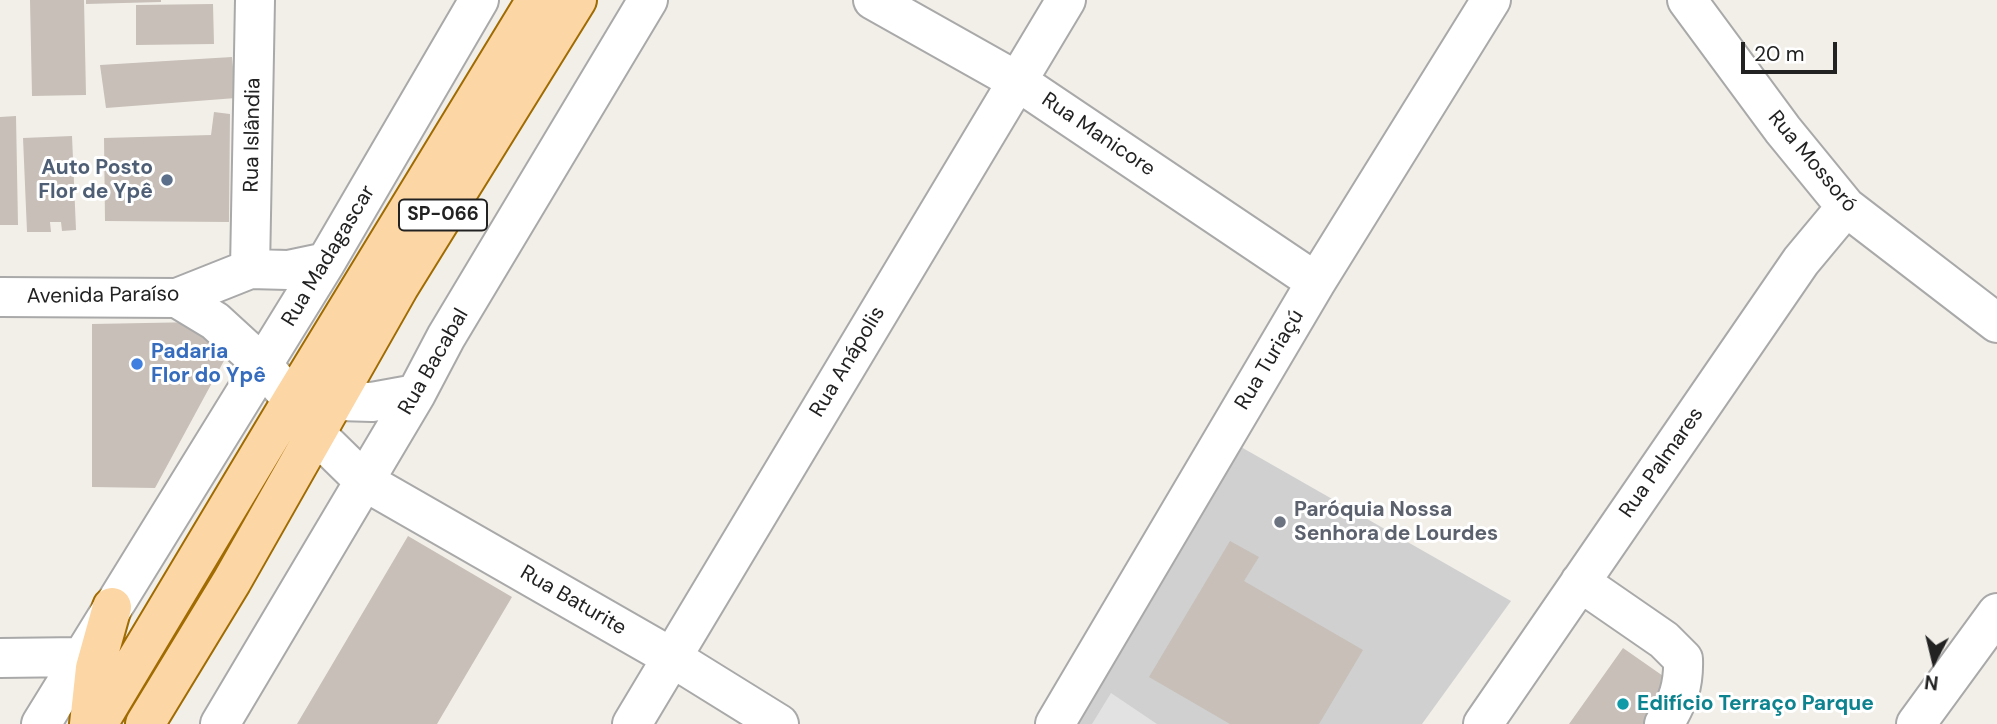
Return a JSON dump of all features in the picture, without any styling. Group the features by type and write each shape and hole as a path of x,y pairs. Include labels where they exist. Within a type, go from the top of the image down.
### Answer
{"main road":[{"name":"SP-066","path":"98,724 536,0"},
{"name":"SP-066","path":"146,723 232,581 399,287 577,0"},
{"path":"89,724 95,668 113,607"}],"street":[{"name":"Rua Islândia","path":"250,269 255,0"},
{"name":"Rua Madagascar","path":"41,724 326,262 479,0"},
{"name":"Rua Manicore","path":"873,0 1017,81 1316,282"},
{"name":"Rua Anápolis","path":"632,724 1066,0"},
{"name":"Rua Turiaçú","path":"1055,724 1316,282 1491,0"},
{"name":"Rua Mossoró","path":"1687,0 1783,130 1846,207 1997,323"},
{"name":"Rua Bacabal","path":"220,724 416,394 446,337 638,7"},
{"name":"Rua Palmares","path":"1484,724 1801,261 1846,207"},
{"name":"Avenida Paraíso","path":"0,297 177,298 250,269 288,270 326,262"},
{"name":"Rua Baturite","path":"177,298 215,321 263,365 292,400 324,417 364,481 671,657 779,724"},
{"path":"324,417 372,402 416,394"},
{"path":"1580,582 1664,640 1682,659 1684,679 1676,705 1664,724"},
{"path":"1916,724 1997,613"},
{"path":"0,658 81,657"}],"shaded area":[{"name":"Paróquia Nossa Senhora de Lourdes","path":"1234,443 1511,601 1422,724 1069,724"},
{"path":"1111,693 1157,724 1092,724"}],"building":[{"path":"30,0 84,0 86,95 32,96"},
{"path":"86,0 161,0 161,2 86,4"},
{"path":"213,4 214,44 136,45 136,5"},
{"path":"232,57 236,98 106,108 100,65"},
{"name":"Auto Posto Flor de Ypê","path":"214,112 230,114 229,222 105,221 104,138 211,135"},
{"path":"16,116 18,225 0,225 0,117"},
{"path":"72,136 76,230 62,231 61,222 50,222 51,232 27,232 23,138"},
{"path":"199,322 226,357 155,488 92,487 92,324"},
{"path":"408,536 512,597 437,724 297,724"},
{"path":"1230,541 1259,557 1244,581 1363,650 1319,724 1230,724 1149,677"},
{"name":"Edifício Terraço Parque","path":"1623,648 1676,685 1649,724 1569,724"}],"place":[{"name":"Auto Posto Flor de Ypê","path":"167,180"},
{"name":"Padaria Flor do Ypê","path":"137,364"},
{"name":"Paróquia Nossa Senhora de Lourdes","path":"1280,522"},
{"name":"Edifício Terraço Parque","path":"1623,704"}]}
